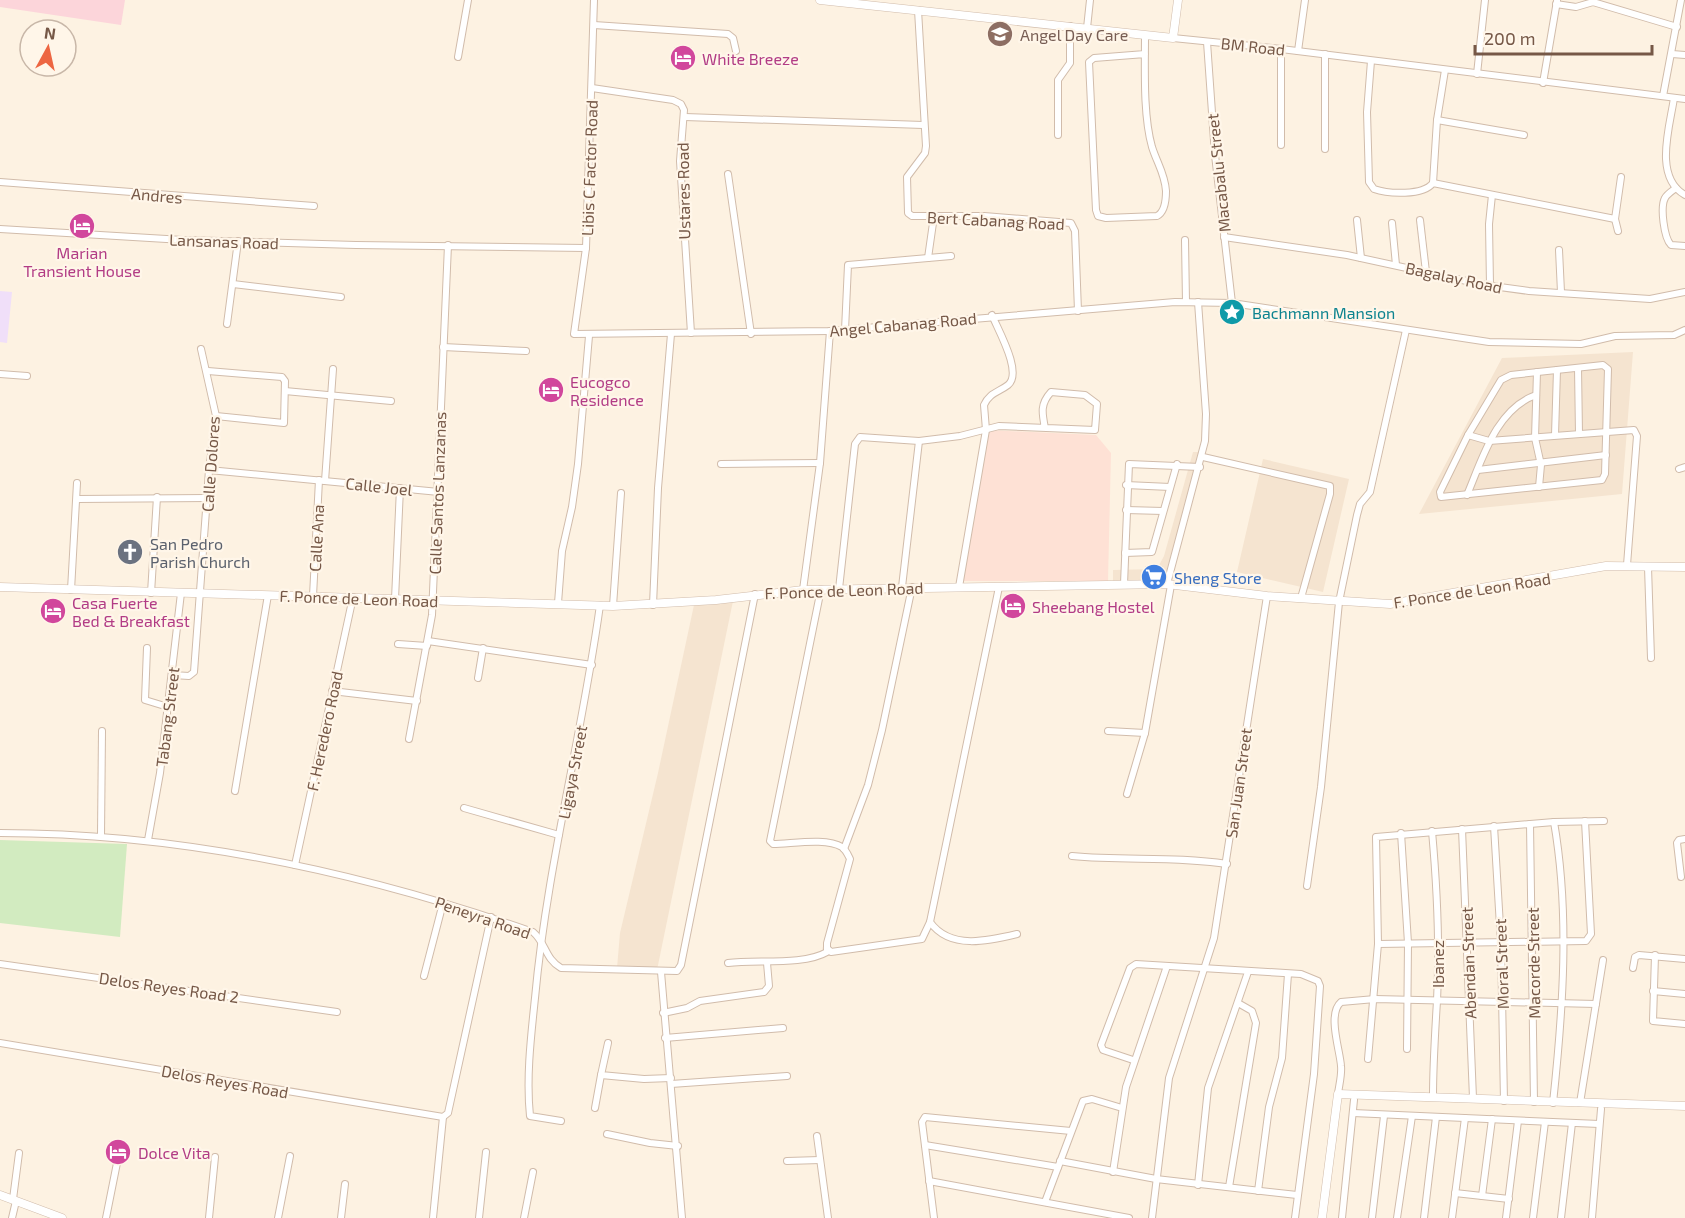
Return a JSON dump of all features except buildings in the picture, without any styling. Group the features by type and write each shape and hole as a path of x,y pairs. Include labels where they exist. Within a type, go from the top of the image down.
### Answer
{"street":[{"path":"458,57 468,0"},
{"name":"Libis C Factor Road","path":"574,334 586,248 594,0"},
{"name":"BM Road","path":"820,0 871,2 918,10 1325,54 1685,99"},
{"path":"1087,28 1090,0"},
{"path":"1173,38 1178,0"},
{"path":"1298,51 1305,0"},
{"path":"1477,74 1485,0"},
{"path":"1663,96 1681,0"},
{"path":"1543,83 1556,2 1576,7 1593,2 1677,27"},
{"name":"Bert Cabanag Road","path":"918,10 926,150 907,177 908,212 912,216 1071,223 1075,231 1078,311"},
{"path":"594,25 728,34 733,38 736,51"},
{"path":"1058,135 1058,80 1070,63 1070,26"},
{"path":"1145,35 1152,146 1163,171 1166,193 1164,210 1157,216 1106,218 1098,216 1089,62 1094,58 1145,54"},
{"name":"Macabalu Street","path":"1207,42 1232,303"},
{"path":"1281,49 1281,145"},
{"path":"1325,54 1325,149"},
{"path":"1672,54 1685,55"},
{"path":"1371,61 1367,112 1370,186 1378,190 1418,191 1426,189 1433,183 1437,120 1445,70"},
{"path":"592,88 678,102 685,117 923,125"},
{"path":"1674,98 1666,161 1676,188 1685,195"},
{"name":"Ustares Road","path":"685,117 680,161 691,333"},
{"path":"1437,120 1524,135"},
{"path":"728,174 751,334"},
{"path":"1618,231 1615,219 1621,177"},
{"name":"Andres","path":"0,182 314,206"},
{"path":"1433,183 1615,219"},
{"path":"1676,188 1666,195 1664,203 1666,239 1671,245 1685,246"},
{"path":"1490,285 1489,224 1492,195"},
{"path":"928,258 934,216"},
{"path":"1357,220 1361,258"},
{"path":"1420,220 1425,272"},
{"path":"1392,224 1396,265"},
{"name":"Lansanas Road","path":"0,229 356,246 586,248"},
{"name":"Bagalay Road","path":"1224,237 1361,258 1529,291 1650,299 1685,292"},
{"path":"1185,240 1186,302"},
{"path":"227,324 238,241"},
{"name":"Calle Santos Lanzanas","path":"409,739 433,601 448,245"},
{"path":"1560,250 1561,292"},
{"path":"845,330 848,265 951,256"},
{"path":"233,284 341,297"},
{"name":"Angel Cabanag Road","path":"574,334 589,336 830,331 992,315 1186,302 1232,303 1489,342 1581,344 1615,336 1674,334 1685,330"},
{"path":"1127,794 1145,733 1169,584 1203,457 1206,414 1198,302"},
{"path":"959,587 986,430 984,410 986,400 994,392 1008,386 1013,375 1014,366 992,315"},
{"path":"1307,886 1321,787 1339,602 1357,514 1360,504 1370,492 1406,330"},
{"path":"802,590 820,463 830,331"},
{"path":"653,605 658,488 671,334"},
{"path":"558,603 562,551 576,474 589,336"},
{"path":"443,347 526,351"},
{"name":"Calle Dolores","path":"172,675 189,676 194,672 209,470 216,417 208,371 201,349"},
{"path":"1603,365 1608,369 1606,455 1602,480 1443,498 1440,492 1468,435 1501,380 1506,376 1578,368 1603,365"},
{"path":"1578,368 1579,434"},
{"name":"Calle Ana","path":"313,596 333,369"},
{"path":"1555,435 1557,370"},
{"path":"208,371 282,377 285,391 282,424 216,417"},
{"path":"1537,372 1535,438 1540,465 1539,487"},
{"path":"0,374 27,376"},
{"path":"285,391 391,401"},
{"path":"838,589 858,440 864,436 919,441 999,426 1045,428 1095,430 1097,404 1085,395 1051,392 1044,400 1042,412 1045,428"},
{"path":"1467,495 1489,441 1515,406 1536,395"},
{"path":"1468,435 1489,441 1634,430 1637,436 1627,565"},
{"path":"902,587 919,441"},
{"path":"1478,470 1540,465 1606,455"},
{"path":"1203,457 1330,486 1330,494 1301,598"},
{"path":"721,464 820,463"},
{"path":"1124,584 1126,485 1130,463 1200,467"},
{"path":"1125,553 1152,552 1177,464"},
{"name":"Calle Joel","path":"209,470 439,492"},
{"path":"71,590 77,483"},
{"path":"1126,485 1170,487"},
{"path":"395,600 400,488"},
{"path":"614,606 621,494"},
{"path":"151,593 157,497"},
{"path":"77,499 207,498"},
{"path":"1126,510 1163,511"},
{"name":"F. Ponce de Leon Road","path":"0,587 614,606 653,605 802,590 1169,584 1339,602 1401,603 1606,566 1685,567"},
{"path":"1648,567 1651,658"},
{"path":"844,849 868,784 882,730 912,587"},
{"path":"827,948 831,952 922,939 930,922 999,587"},
{"path":"728,963 743,961 767,963 822,955 827,952 850,859 844,849 835,845 810,842 773,844 770,841 821,590"},
{"name":"Tabang Street","path":"148,840 168,706 181,593"},
{"path":"682,1218 678,1146 665,1038 661,972 677,971 681,965 755,594"},
{"path":"235,791 268,595"},
{"name":"San Juan Street","path":"1152,1218 1169,1078 1206,970 1227,864 1267,596"},
{"name":"F. Heredero Road","path":"296,865 353,597"},
{"name":"Ligaya Street","path":"561,1121 530,1116 528,1104 532,1029 542,939 592,664 600,605"},
{"path":"398,644 483,648 592,664"},
{"path":"147,648 145,700 168,706"},
{"path":"478,678 483,648"},
{"path":"332,691 417,700"},
{"path":"101,835 102,731"},
{"path":"1108,731 1145,733"},
{"path":"464,808 559,836"},
{"path":"1368,1059 1378,944 1375,839 1378,835 1604,820"},
{"path":"1378,944 1586,941 1590,937 1590,880 1585,821"},
{"path":"1553,1103 1563,1002 1561,874 1554,822"},
{"name":"Macorde Street","path":"1530,824 1534,1102"},
{"name":"Moral Street","path":"1494,826 1501,943 1504,1101"},
{"name":"Abendan Street","path":"1462,829 1473,1098"},
{"name":"Ibanez","path":"1432,831 1437,890 1437,1002 1433,1037 1433,1097"},
{"name":"Peneyra Road","path":"0,833 101,835 148,840 296,865 374,882 533,932 542,939 549,960 561,968 661,972"},
{"path":"1401,833 1408,943 1407,1049"},
{"path":"1681,876 1677,843 1685,839"},
{"path":"1072,856 1156,860 1177,858 1227,864"},
{"path":"423,976 443,903"},
{"path":"433,1218 446,1115 491,917"},
{"path":"930,922 938,934 959,940 984,942 1017,934"},
{"path":"1633,968 1637,955 1685,959"},
{"path":"1655,955 1653,1021 1685,1024"},
{"path":"1580,1103 1603,960"},
{"path":"663,1013 687,1008 700,1001 764,992 769,986 767,963"},
{"name":"Delos Reyes Road 2","path":"0,964 338,1012"},
{"path":"1133,1060 1103,1050 1101,1045 1130,968 1136,964 1311,976 1320,986 1314,1074 1295,1218"},
{"path":"1113,1172 1122,1108 1133,1060 1167,966"},
{"path":"1198,1185 1208,1088 1248,972"},
{"path":"1258,1191 1269,1107 1282,1058 1288,974"},
{"path":"1653,991 1685,994"},
{"path":"1322,1218 1341,1071 1335,1038 1336,1008 1341,1002 1375,999 1437,1002 1502,1000 1596,1004"},
{"path":"1229,1187 1256,1023 1252,1011 1238,1003"},
{"path":"665,1038 783,1028"},
{"name":"Delos Reyes Road","path":"0,1043 446,1115"},
{"path":"595,1108 608,1043"},
{"path":"602,1076 671,1081 787,1076"},
{"path":"1338,1094 1685,1106"},
{"path":"1045,1202 1085,1099 1122,1108"},
{"path":"1342,1218 1354,1100"},
{"path":"1592,1218 1601,1109"},
{"path":"1353,1113 1599,1124"},
{"path":"1372,1218 1384,1116"},
{"path":"1397,1218 1412,1116"},
{"path":"934,1218 922,1122 929,1117 1071,1131"},
{"path":"1424,1218 1436,1117"},
{"path":"1452,1218 1465,1118"},
{"path":"1482,1196 1492,1119"},
{"path":"1506,1218 1518,1121"},
{"path":"1533,1218 1545,1122"},
{"path":"1561,1218 1572,1123"},
{"path":"607,1134 678,1146"},
{"path":"817,1136 828,1218"},
{"path":"925,1146 1198,1185 1297,1195"},
{"path":"479,1218 486,1152"},
{"path":"12,1218 19,1153"},
{"path":"278,1218 290,1156"},
{"path":"209,1218 215,1157"},
{"path":"106,1218 118,1158"},
{"path":"787,1161 820,1160"},
{"path":"524,1218 533,1172"},
{"path":"929,1181 1129,1218"},
{"path":"341,1218 345,1184"},
{"path":"1455,1193 1509,1199"},
{"path":"0,1195 62,1218"}],"shaded area":[{"path":"0,0 125,0 121,25 0,7"},
{"path":"0,291 12,292 7,343 0,342"},
{"path":"1633,352 1622,494 1419,514 1502,358"},
{"path":"986,430 1096,435 1111,453 1108,581 960,581"},
{"path":"1193,452 1200,452 1164,580 1113,581 1113,570 1157,569 1164,556"},
{"path":"1263,459 1349,479 1323,592 1237,572"},
{"path":"733,601 657,970 617,968 620,933 658,773 694,605"}],"green space":[{"path":"0,840 127,844 120,937 0,923"}],"place":[{"name":"Angel Day Care","path":"1000,34"},
{"name":"White Breeze","path":"683,58"},
{"name":"Marian Transient House","path":"82,226"},
{"name":"Bachmann Mansion","path":"1232,312"},
{"name":"Eucogco Residence","path":"551,390"},
{"name":"San Pedro Parish Church","path":"130,552"},
{"name":"Sheng Store","path":"1154,577"},
{"name":"Sheebang Hostel","path":"1013,606"},
{"name":"Casa Fuerte Bed & Breakfast","path":"53,611"},
{"name":"Dolce Vita","path":"118,1152"}]}
